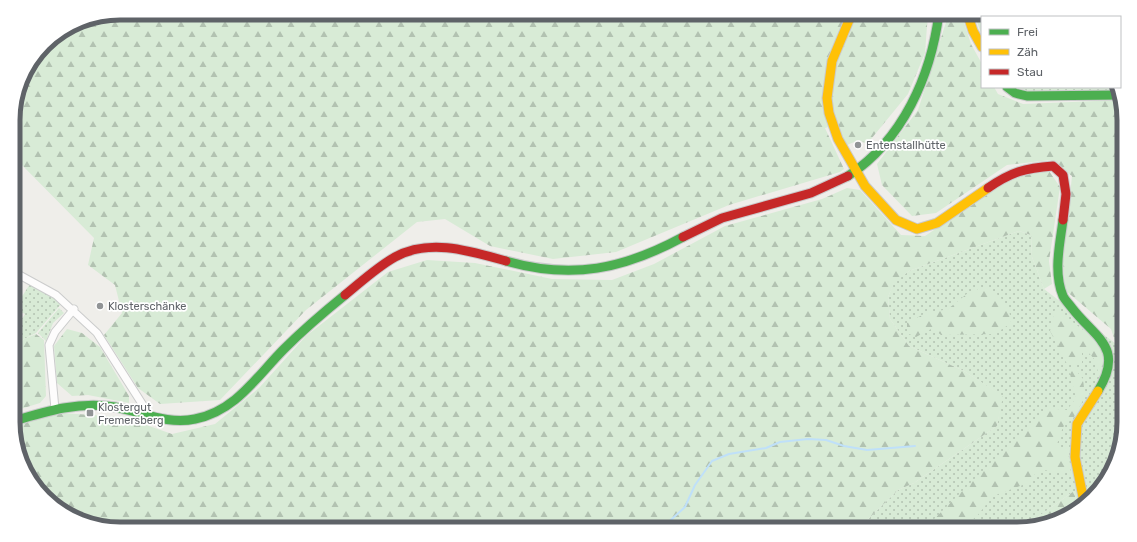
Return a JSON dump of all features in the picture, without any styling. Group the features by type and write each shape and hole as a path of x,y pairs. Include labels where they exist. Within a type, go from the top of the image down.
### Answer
{"main road":[{"path":"849,20 832,61 827,98 832,126 847,158 865,186 896,220 917,229 937,223 999,180 1027,168 1053,166 1064,176 1066,194 1057,266 1063,296 1076,313 1095,330 1109,352 1107,371 1102,384 1077,424 1075,457 1083,497"},
{"path":"20,419 55,409 97,405 111,406 169,421 196,420 238,399 287,346 331,306 383,264 404,253 434,247 456,248 529,267 567,271 618,265 662,248 708,224 754,208 806,195 829,187 856,171 880,148 899,124 922,82 935,43 938,20"},
{"path":"970,20 973,31 981,45"},
{"path":"1008,88 1015,93 1027,96 1114,95"}],"street":[{"path":"20,275 56,295 74,310 97,333 121,368 146,410 146,416"},
{"path":"55,409 49,345 55,332 74,310"}],"green space":[{"path":"120,20 927,20 925,53 908,94 867,144 859,140 847,145 835,125 825,128 844,169 840,172 729,205 616,252 553,259 490,246 445,219 417,222 306,310 220,400 160,404 138,388 104,335 122,313 115,285 88,265 94,238 20,163 20,114 23,94 30,76 41,59 54,45 70,33 88,25"},
{"path":"947,20 963,20 971,44 981,62 981,88 995,88 998,94 1023,104 1115,100 1117,120 1117,345 1111,329 1065,290 1063,261 1072,176 1050,160 1007,165 936,213 912,216 882,185 877,164 918,110"},
{"path":"976,20 981,20 981,33"},
{"path":"1020,88 1112,88 1112,90 1027,91"},
{"path":"1031,171 1049,171 1060,187 1049,261 1052,284 1044,289 1032,257 1031,235 1019,231 909,271 894,283 888,297 890,319 909,346 964,371 1003,396 997,426 914,483 898,490 865,522 114,522 94,519 70,509 49,493 33,472 23,448 20,423 61,413 123,417 172,434 215,424 259,388 306,336 388,272 427,260 475,263 552,279 612,280 654,264 725,226 822,199 847,188 860,190 901,235 925,236 1007,181"},
{"path":"1019,231 1031,235 1032,257 1044,289 1117,345 1117,422 1114,448 1104,472 1088,493 1078,501 1076,502 1074,491 1033,520 1023,522 865,522 898,490 914,483 997,426 1002,396 964,371 909,346 890,319 888,297 894,282 909,271"},
{"path":"30,284 52,295 62,303 36,333 24,339 20,343 20,322 25,314 20,312 20,300"},
{"path":"986,286 1000,297 1009,311 1011,323 995,334 941,335 933,328 916,337 907,333 907,323 924,314 948,309 968,293"},
{"path":"59,308 64,313 53,323 46,341 38,333"},
{"path":"1055,309 1090,335 1106,351 1104,371 1099,376 1095,360 1088,352 1082,353 1082,363 1067,364 1050,331"},
{"path":"67,329 82,333 100,347 129,396 129,403 88,395 72,396 57,383 54,346"},
{"path":"36,334 44,340 46,396 40,403 20,409 20,344 24,339"},
{"path":"1074,368 1083,379 1085,397 1074,417 1063,427 1056,447 1068,448 1071,473 1043,470 1034,475 1028,483 993,496 977,516 970,522 931,522 1046,408 1067,410 1076,398 1069,370"},
{"path":"1074,491 1076,502 1061,512 1049,517 1033,520"}],"waterway":[{"path":"669,522 685,507 695,485 712,461 729,454 766,448 780,442 808,439 826,440 844,446 867,450 915,446"}],"traffic: fast":[{"path":"848,176 867,161 884,144 899,125 911,105 929,60 938,20"},
{"path":"1008,88 1015,93 1027,96 1114,95"},
{"path":"1063,220 1058,258 1058,277 1063,296 1104,344 1108,353 1109,364 1106,376 1098,391"},
{"path":"506,261 530,267 553,270 597,268 618,264 640,257 683,237"},
{"path":"20,419 64,408 89,405 115,407 155,417 175,420 195,419 209,415 222,408 245,391 291,342 345,295"}],"traffic: slow":[{"path":"849,20 832,61 827,98 829,113 838,139 865,186 896,220 917,229 937,223 988,188"},
{"path":"969,20 973,31 981,45"},
{"path":"1083,497 1075,457 1077,424 1098,391"}],"traffic: jam":[{"path":"988,188 1004,178 1019,172 1034,168 1053,166 1063,175 1066,194 1063,220"},
{"path":"683,237 722,218 811,193 848,176"},
{"path":"345,295 388,261 408,251 422,248 436,247 464,250 506,261"}],"place":[{"name":"Entenstallhütte","path":"858,145"},
{"name":"Klosterschänke","path":"100,306"},
{"name":"Klostergut Fremersberg","path":"90,413"}]}
